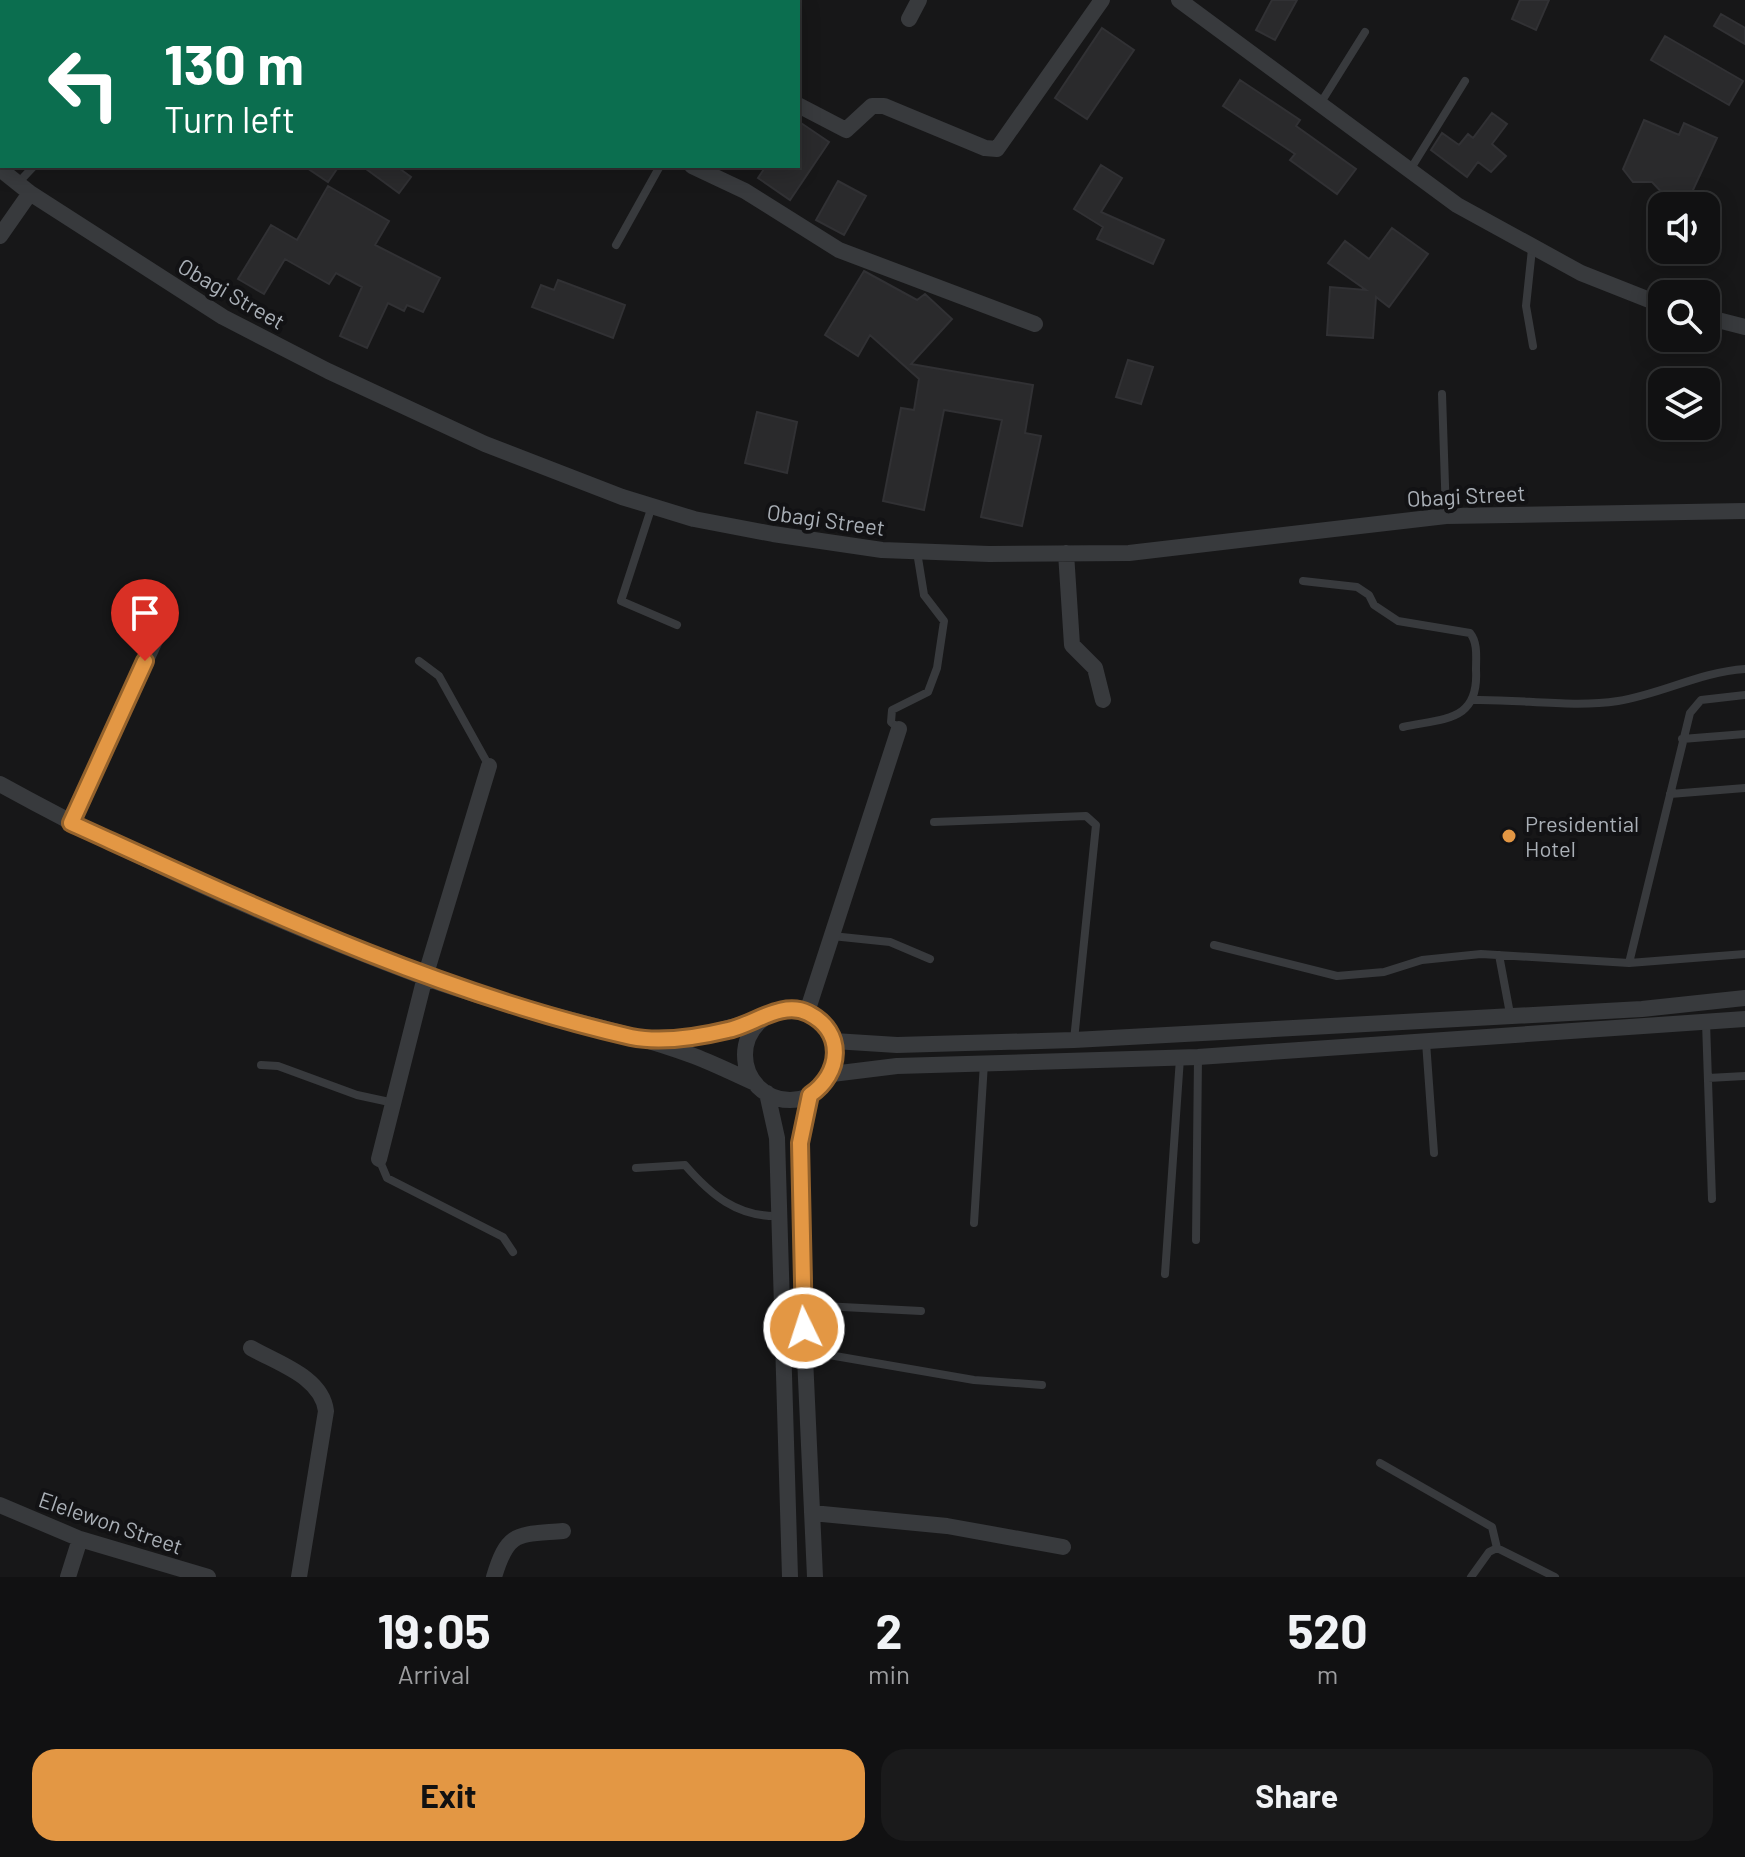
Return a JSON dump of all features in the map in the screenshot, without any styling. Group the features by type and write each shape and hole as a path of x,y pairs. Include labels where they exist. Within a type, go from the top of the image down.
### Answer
{"street":[{"path":"909,19 919,0"},
{"path":"800,106 846,130 872,106 884,106 985,148 997,149 1102,0"},
{"path":"1179,0 1457,205 1532,249 1581,273 1648,299"},
{"path":"696,168 745,191 839,250 1035,324"},
{"name":"Obagi Street","path":"0,169 24,188 223,317 328,371 485,444 694,519 773,534 916,551 1129,553 1446,516 1745,511"},
{"path":"0,236 24,188"},
{"path":"1720,321 1745,327"},
{"path":"1066,553 1072,645 1095,668 1103,700"},
{"path":"71,823 170,608"},
{"path":"807,1012 899,729"},
{"path":"379,1159 425,977 489,766"},
{"path":"0,784 71,823 235,897 425,977 511,1006 695,1056 761,1088 796,1100 810,1095 832,1074 835,1063 834,1041 823,1024 807,1012 792,1009 730,1030 696,1037 636,1038"},
{"path":"834,1041 897,1045 1074,1040 1642,1009 1745,998"},
{"path":"1642,1009 1643,1028"},
{"path":"765,1017 747,1041 748,1070 761,1088 777,1138 790,1577"},
{"path":"832,1074 897,1066 1198,1057 1745,1019"},
{"path":"810,1095 800,1143 803,1305 815,1577"},
{"path":"251,1348 315,1384 324,1396 326,1411 299,1577"},
{"name":"Elelewon Street","path":"0,1505 80,1539 208,1577"},
{"path":"812,1513 947,1526 1063,1547"},
{"path":"494,1577 505,1545 515,1536 563,1531"},
{"path":"68,1577 80,1539"}],"lane":[{"path":"1320,104 1365,32"},
{"path":"1410,170 1465,81"},
{"path":"24,188 33,168"},
{"path":"616,245 659,168"},
{"path":"1532,249 1526,306 1533,346"},
{"path":"1442,394 1446,516"},
{"path":"652,506 621,601 677,625"},
{"path":"899,729 891,722 892,710 928,692 937,668 944,621 924,595 916,551"},
{"path":"1303,581 1357,587 1369,595 1374,605 1398,621 1470,633 1475,640 1474,700"},
{"path":"419,661 439,676 489,766"},
{"path":"1403,727 1456,715 1474,700 1617,701 1661,691 1702,675 1745,669"},
{"path":"1629,963 1682,739 1695,704 1701,700 1745,695"},
{"path":"1682,739 1745,734"},
{"path":"1670,794 1745,788"},
{"path":"934,822 1086,816 1096,825 1074,1040"},
{"path":"831,936 890,942 930,959"},
{"path":"1214,945 1337,976 1384,972 1422,960 1499,955 1629,963 1745,954"},
{"path":"1499,955 1511,1014 1511,1036"},
{"path":"1706,1022 1712,1199"},
{"path":"1426,1042 1434,1153"},
{"path":"1196,1240 1198,1057"},
{"path":"1165,1274 1180,1058"},
{"path":"974,1223 984,1062"},
{"path":"261,1065 278,1066 347,1092 394,1103"},
{"path":"1708,1078 1745,1076"},
{"path":"379,1159 387,1178 503,1237 513,1252"},
{"path":"636,1168 685,1165 714,1195 743,1212 778,1216"},
{"path":"803,1305 921,1311"},
{"path":"806,1351 974,1380 1042,1385"},
{"path":"1380,1463 1492,1527 1497,1548"},
{"path":"1471,1577 1489,1552 1497,1548"},
{"path":"1497,1548 1555,1577"}],"building":[{"path":"1272,0 1297,0 1275,40 1256,30"},
{"path":"1520,0 1549,0 1536,30 1512,19"},
{"path":"1721,14 1745,28 1745,44 1714,26"},
{"path":"1102,28 1134,50 1087,119 1055,98"},
{"path":"1665,36 1743,81 1729,105 1651,60"},
{"path":"1240,80 1300,120 1296,126 1356,169 1337,194 1290,160 1295,154 1223,106"},
{"path":"1492,113 1507,124 1492,144 1506,156 1491,172 1478,162 1467,177 1431,150 1442,133 1459,145 1468,134 1473,138"},
{"path":"1644,120 1679,135 1684,123 1717,138 1692,192 1661,192 1652,182 1633,182 1623,169"},
{"path":"800,122 829,142 790,200 758,178 765,168 800,168"},
{"path":"1101,165 1122,178 1101,212 1164,240 1153,264 1097,239 1103,227 1074,209"},
{"path":"307,168 338,168 328,182"},
{"path":"365,168 399,168 411,177 399,193"},
{"path":"838,181 866,196 844,235 816,220"},
{"path":"328,186 389,221 375,245 440,278 423,312 407,305 404,311 388,303 367,348 340,336 362,287 336,273 329,284 285,259 264,294 238,279 271,225 297,240"},
{"path":"1392,228 1428,254 1389,307 1376,297 1373,338 1327,335 1330,287 1366,290 1328,263 1345,241 1369,259"},
{"path":"864,271 917,300 925,294 952,319 911,364 1033,385 1025,433 1041,436 1022,526 981,517 1002,420 944,410 924,510 883,501 901,408 914,410 919,379 870,335 858,356 825,335"},
{"path":"558,280 625,305 613,338 532,307 541,285 554,290"},
{"path":"1128,360 1153,367 1141,404 1116,397"},
{"path":"757,412 797,422 787,473 745,463"}],"place":[{"name":"Presidential Hotel","path":"1509,836"}],"route":[{"path":"145,661 71,823 235,897 425,977 511,1006 636,1038 696,1037 730,1030 778,1011 792,1009 807,1012 823,1024 834,1041 835,1063 823,1087 810,1095 800,1143 804,1328"}]}
